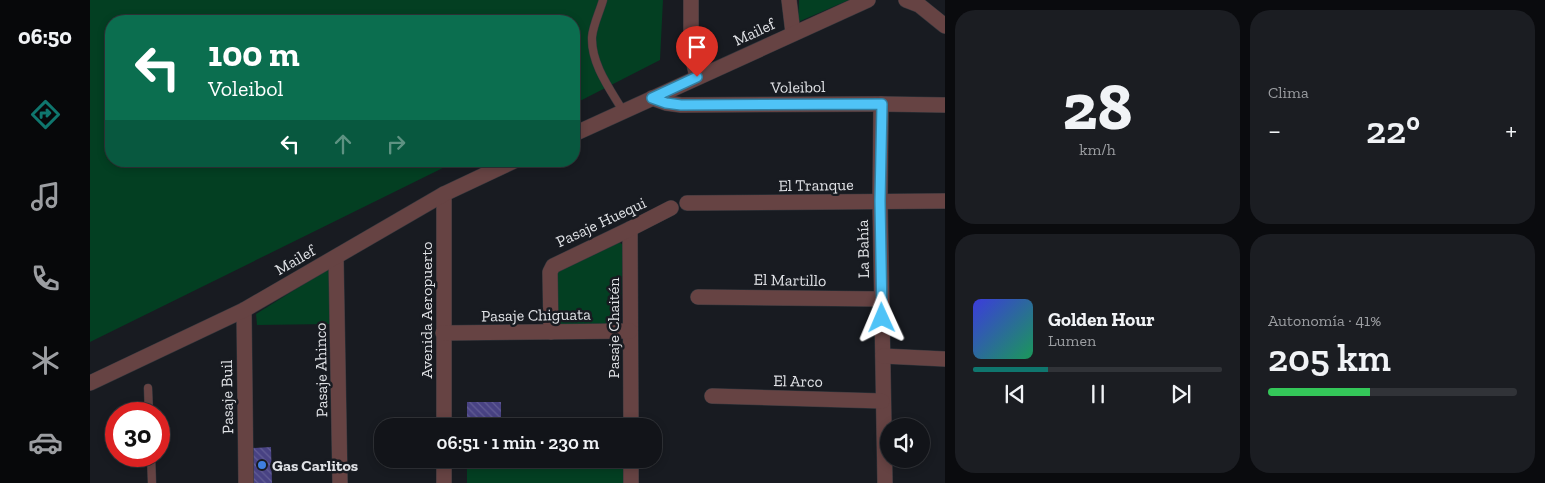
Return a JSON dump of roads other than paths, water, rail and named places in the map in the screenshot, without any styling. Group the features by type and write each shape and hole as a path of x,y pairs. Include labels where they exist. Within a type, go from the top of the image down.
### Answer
{"street":[{"path":"691,0 691,51 697,77"},
{"path":"789,0 793,33"},
{"name":"Mailef","path":"580,131 868,0"},
{"path":"912,3 945,26"},
{"name":"Voleibol","path":"652,98 666,103 681,105 945,105"},
{"name":"La Bahía","path":"882,104 880,201 882,401 885,483"},
{"name":"Mailef","path":"90,383 244,310 444,194 501,167"},
{"name":"Avenida Aeropuerto","path":"444,194 442,333 444,418"},
{"name":"El Tranque","path":"688,204 945,201"},
{"name":"Pasaje Huequi","path":"550,332 550,272 553,266 671,208"},
{"name":"Pasaje Chaitén","path":"630,229 631,418"},
{"name":"Pasaje Ahinco","path":"336,257 340,483"},
{"name":"El Martillo","path":"698,297 881,298"},
{"name":"Pasaje Buil","path":"244,310 246,483"},
{"name":"Pasaje Chiguata","path":"442,333 630,331"},
{"path":"883,356 945,359"},
{"name":"El Arco","path":"712,396 882,401"},
{"path":"444,468 444,483"},
{"path":"631,468 631,483"}],"lane":[{"path":"603,0 592,36 594,54 597,66 623,111"},
{"path":"148,388 149,402"},
{"path":"151,467 152,483"}],"place":[{"name":"Gas Carlitos","path":"262,465"}]}
